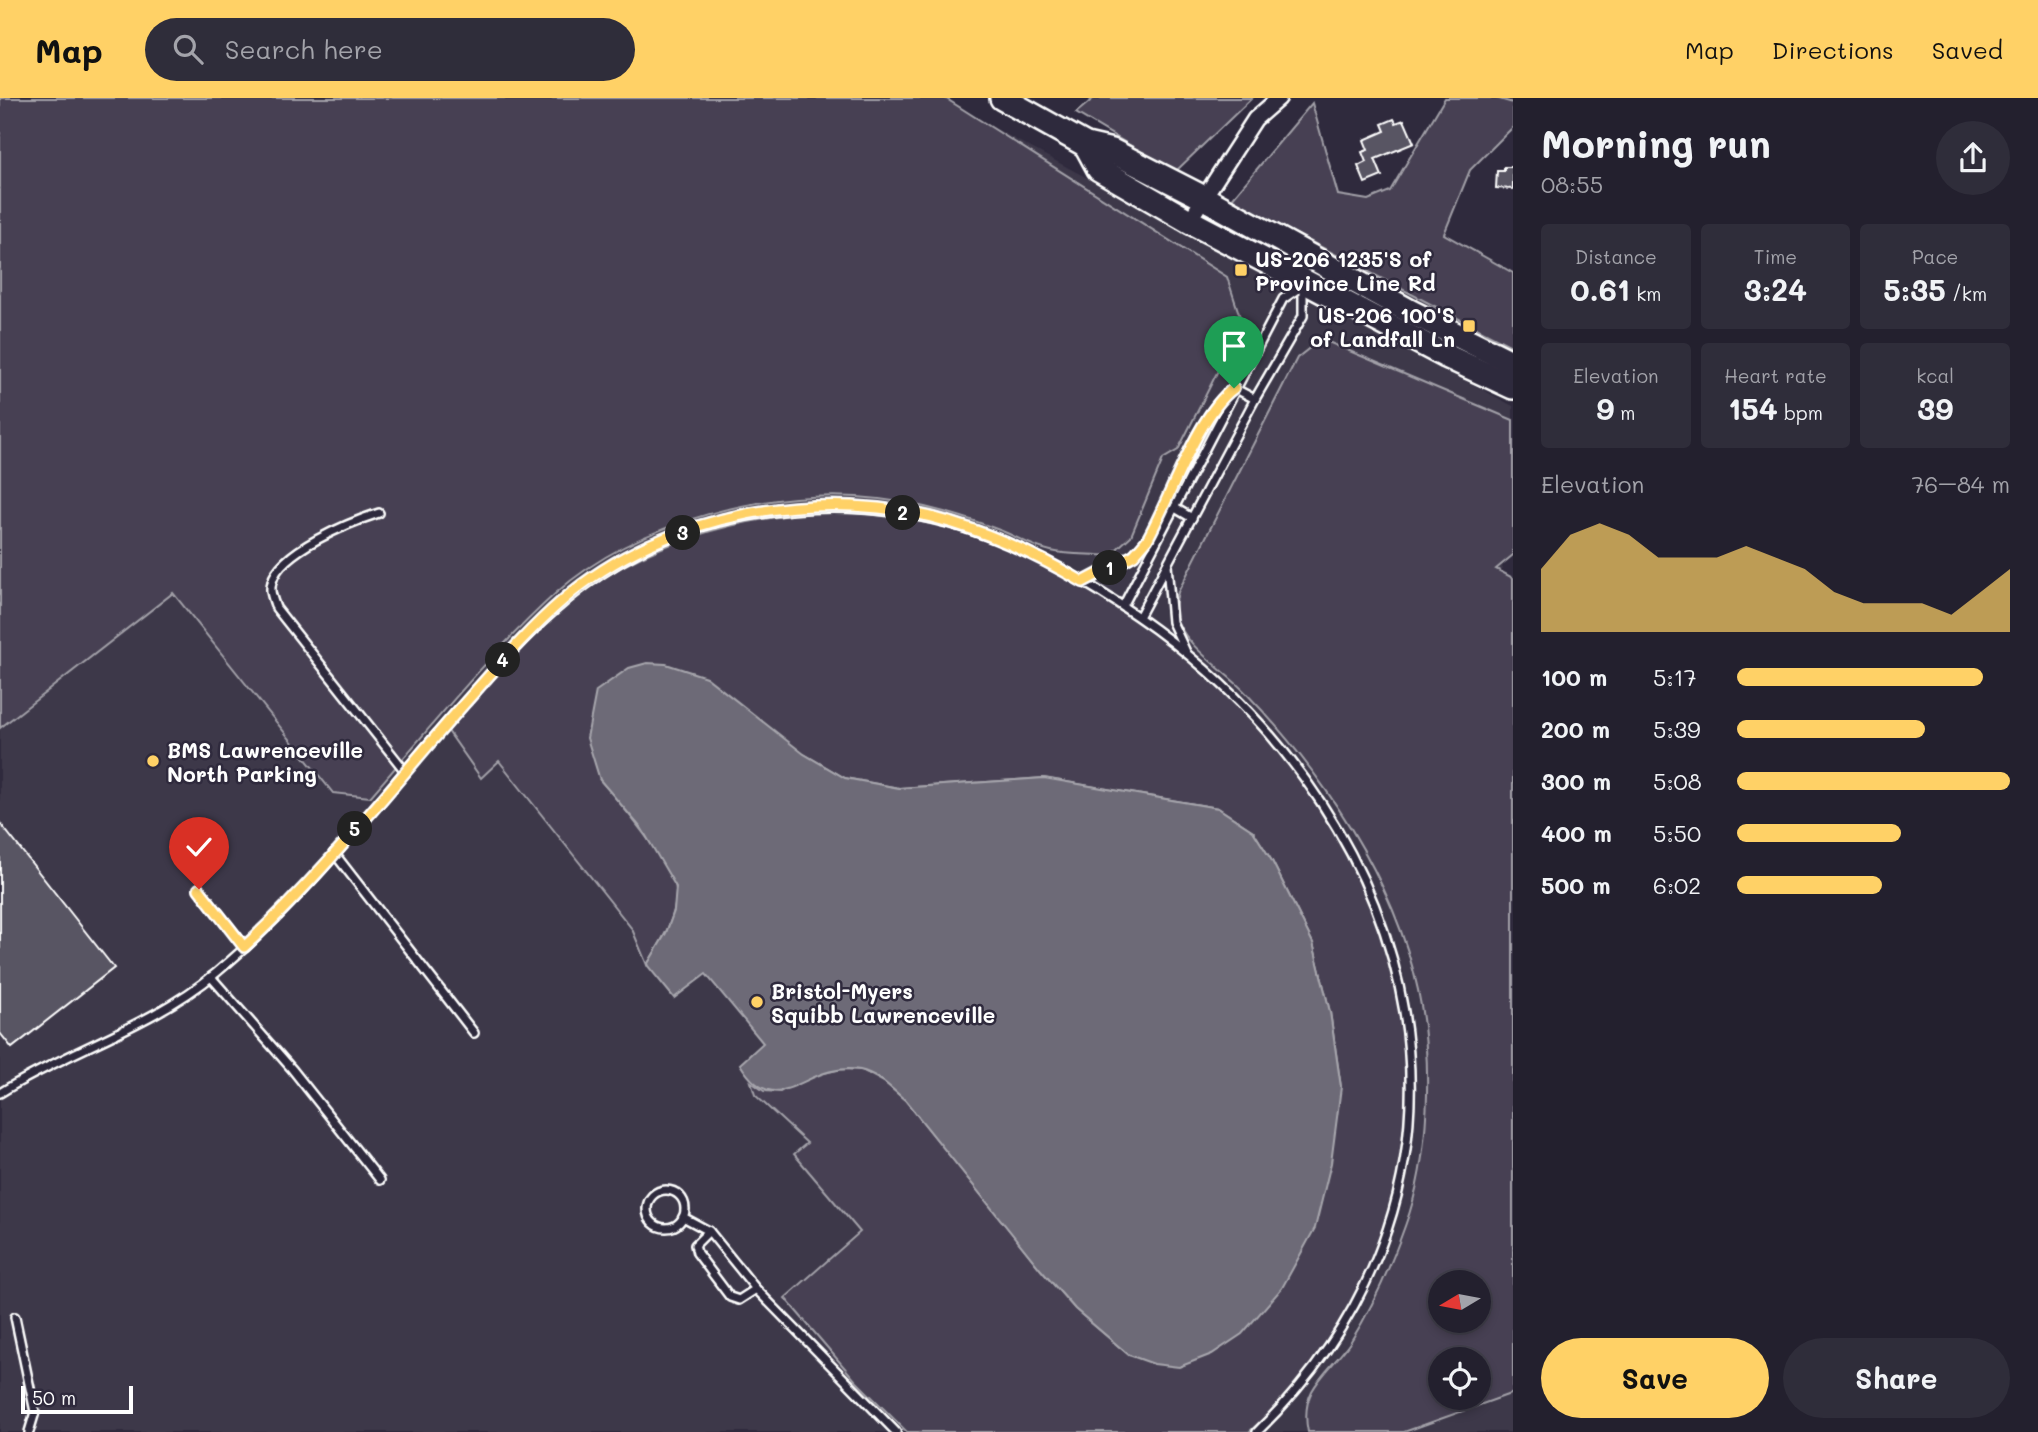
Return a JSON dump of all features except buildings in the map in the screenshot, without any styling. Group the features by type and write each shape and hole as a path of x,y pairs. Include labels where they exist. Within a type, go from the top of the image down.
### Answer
{"highway":[{"path":"1002,98 1086,145 1112,151 1204,198 1315,261 1513,363"},
{"path":"1086,145 1099,169 1189,221 1303,284 1513,387"}],"street":[{"path":"1189,221 1255,119 1279,98"}],"lane":[{"path":"1124,606 1231,401 1234,388 1283,299 1303,284 1315,261"},
{"path":"1139,617 1255,399 1303,316 1303,284"},
{"path":"1234,388 1255,399"},
{"path":"1083,582 1134,555 1147,540 1204,427 1223,396 1234,388"},
{"path":"0,1093 155,1013 211,977 288,907 502,661 564,599 622,560 662,540 709,524 781,509 831,506 879,508 952,523 1044,560 1124,606 1186,652 1255,715 1319,794 1346,838 1396,948"},
{"path":"1175,508 1192,518"},
{"path":"379,513 341,526 288,560 278,568 272,582 271,595 276,608 405,771"},
{"path":"1167,565 1172,622 1186,652"},
{"path":"334,853 474,1033"},
{"path":"199,889 244,947"},
{"path":"211,977 292,1069 380,1180"},
{"path":"1411,1003 1415,1026"},
{"path":"0,1086 12,1086"},
{"path":"1413,1154 1418,1099"},
{"path":"1257,1432 1305,1385 1343,1337 1371,1285 1398,1220 1410,1167"},
{"path":"662,1191 674,1192 684,1204 683,1217 673,1226 658,1227 648,1215 649,1200 662,1191"},
{"path":"683,1217 709,1231 756,1289 896,1432"},
{"path":"709,1231 695,1245 697,1253 730,1297 739,1300 756,1289"},
{"path":"15,1317 35,1412 29,1432"}],"shaded area":[{"name":"Bristol-Myers Squibb Lawrenceville","path":"0,98 983,122 1513,406 1513,528 1487,624 1513,720 1513,1432 0,1432"},
{"path":"0,98 945,98 1227,277 1242,323 1178,450 1163,459 1131,536 1109,556 1045,550 1002,531 957,516 879,499 838,496 795,498 708,514 666,528 626,546 589,568 556,593 507,641 370,797 333,793 173,593 0,728"},
{"path":"1094,98 1252,98 1175,172 1076,113"},
{"path":"1445,98 1496,98 1513,103 1513,127 1470,170 1444,234 1513,273 1513,347 1231,200 1312,103 1338,195 1368,200 1390,191"},
{"path":"1321,339 1513,420 1513,555 1496,569 1513,578 1513,1393 1491,1401 1491,1347 1428,1347 1428,1410 1465,1410 1404,1432 1308,1432 1306,1417 1312,1391 1351,1341 1381,1285 1405,1226 1420,1171 1427,1109 1426,1047 1418,990 1407,948 1392,907 1373,868 1327,792 1273,723 1244,691 1185,635 1175,613 1178,592 1297,358"},
{"path":"831,511 922,522 952,529 1004,548 1056,572 1107,601 1155,634 1244,710 1282,753 1315,797 1370,900 1390,948 1409,1022 1414,1085 1407,1159 1388,1231 1358,1300 1340,1332 1298,1384 1249,1432 907,1432 855,1380 785,1298 860,1232 794,1154 807,1143 755,1095 751,1082 764,1091 780,1092 804,1078 841,1069 862,1070 884,1082 905,1100 1075,1309 1129,1355 1341,1087 1330,1012 1313,943 1272,861 1253,831 1218,808 1043,778 899,788 845,778 804,754 600,780 656,851 676,890 671,920 647,965 632,929 499,761 481,778 448,731 505,664 551,617 597,582 628,564 659,549 726,527 795,514"},
{"path":"647,663 666,664 706,677 804,754 845,778 899,788 1044,778 1218,808 1253,831 1272,861 1313,943 1330,1012 1341,1087 1331,1163 1315,1228 1282,1288 1242,1334 1212,1354 1179,1367 1154,1364 1129,1355 1075,1309 905,1100 884,1082 860,1070 840,1069 780,1091 767,1090 754,1082 740,1064 763,1043 706,974 674,998 647,965 666,933 674,911 676,887 642,829 600,780 587,738 596,691 629,668"}],"place":[{"name":"US-206 1235'S of Province Line Rd","path":"1241,270"},
{"name":"US-206 100'S of Landfall Ln","path":"1469,326"},
{"name":"BMS Lawrenceville North Parking","path":"153,761"},
{"name":"Bristol-Myers Squibb Lawrenceville","path":"757,1002"}],"route":[{"path":"199,889 244,947 288,907 502,661 564,599 622,560 662,540 709,524 781,509 831,506 879,508 952,523 999,540 1044,560 1083,582 1134,555 1147,540 1204,427 1223,396 1234,388"}]}
